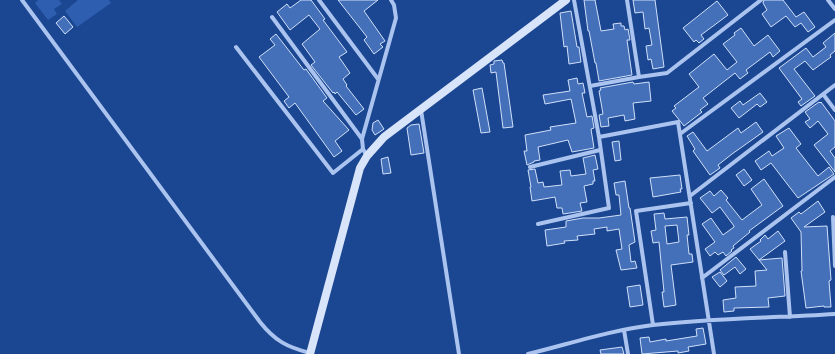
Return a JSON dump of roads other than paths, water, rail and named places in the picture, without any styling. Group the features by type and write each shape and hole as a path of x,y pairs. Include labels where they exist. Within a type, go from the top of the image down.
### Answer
{"street":[{"path":"22,0 264,328 280,342 310,354 365,152 362,139 272,17"},
{"path":"319,0 378,79"},
{"path":"362,139 396,18 394,5 391,0"},
{"path":"236,46 333,173 365,152 566,0"},
{"path":"538,224 609,208 590,86 574,0"},
{"path":"627,0 639,77"},
{"path":"590,86 668,73 761,0"},
{"path":"828,0 835,9"},
{"path":"680,134 835,20"},
{"path":"690,196 835,85"},
{"path":"823,94 835,110"},
{"path":"421,109 459,354"},
{"path":"598,137 678,122 692,203 714,354"},
{"path":"530,167 600,150"},
{"path":"702,278 835,177"},
{"path":"653,325 636,211 692,203"},
{"path":"833,217 835,266"},
{"path":"785,252 790,317"},
{"path":"528,354 624,330 653,325 709,320 835,314"},
{"path":"624,330 628,354"}]}
